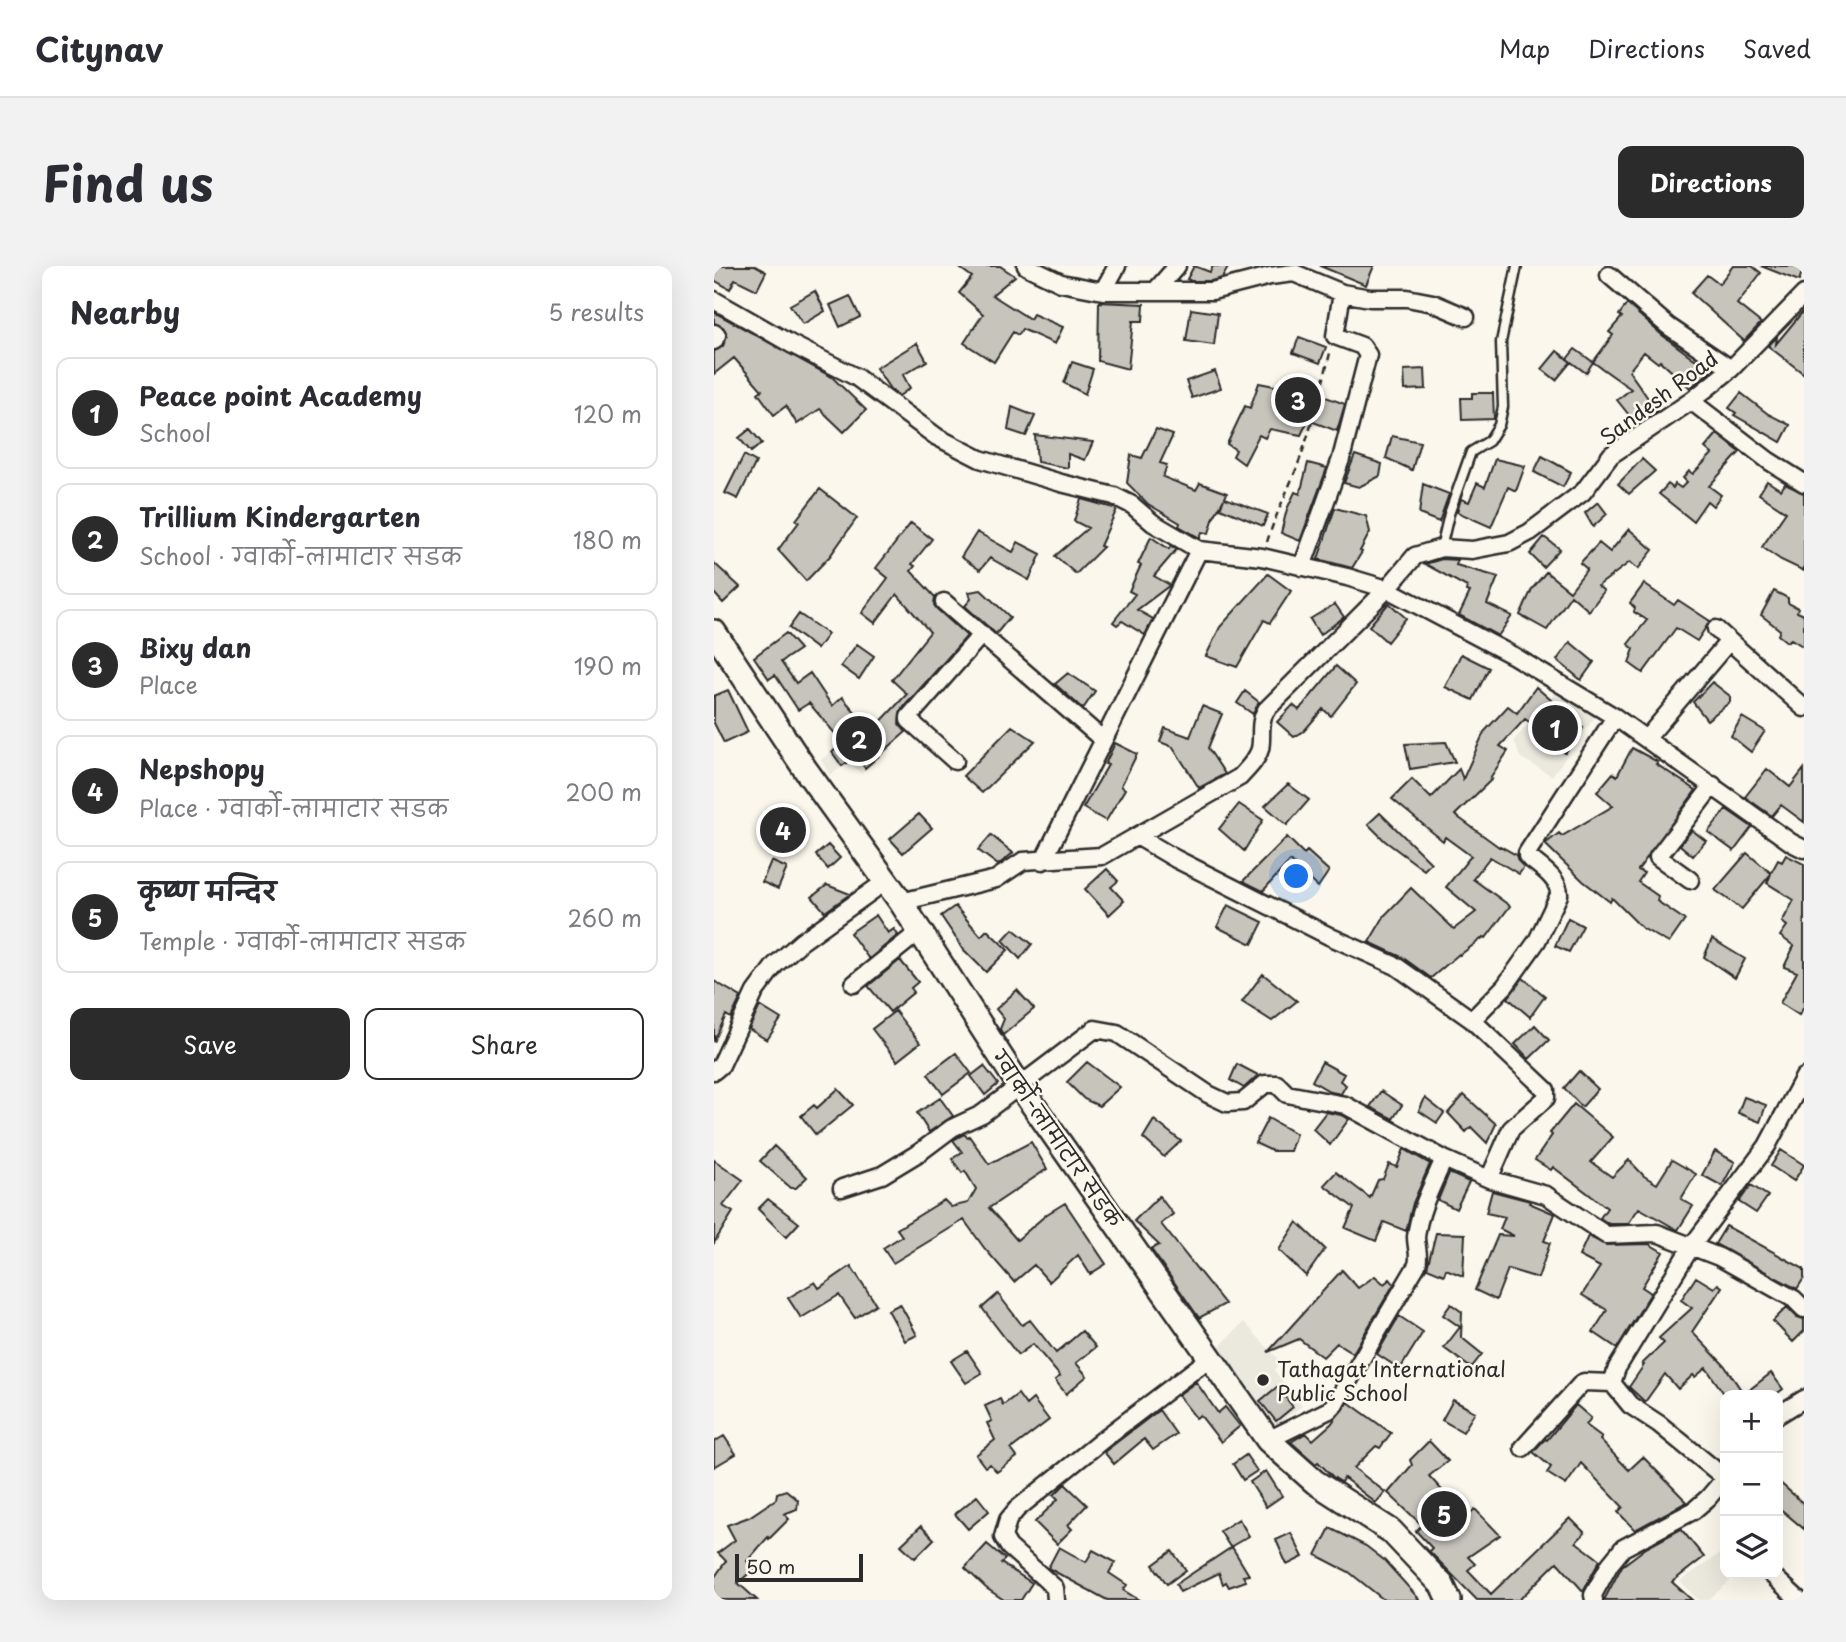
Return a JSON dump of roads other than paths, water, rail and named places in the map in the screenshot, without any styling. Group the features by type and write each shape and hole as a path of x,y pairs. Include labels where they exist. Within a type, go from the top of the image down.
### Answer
{"main road":[{"name":"ग्वार्को-लामाटार सडक","path":"714,632 805,769 901,901 1019,1085 1268,1440 1315,1482 1391,1531 1442,1585 1449,1600"}],"street":[{"path":"1026,266 1061,283 1104,291 1212,291 1270,276 1294,273 1342,293 1370,298 1407,298 1433,303 1466,317"},
{"path":"1104,291 1117,266"},
{"path":"1156,290 1177,266"},
{"path":"1609,275 1668,326 1731,369"},
{"path":"1302,567 1341,458 1368,355 1362,346 1335,336 1342,293"},
{"name":"Sandesh Road","path":"901,901 996,879 1023,861 1102,856 1240,777 1256,758 1260,748 1261,718 1266,710 1387,589 1415,556 1441,548 1472,550 1508,543 1530,532 1583,492 1611,455 1691,401 1731,369 1804,294"},
{"path":"715,302 856,377 947,442 980,459 1061,484 1114,496 1199,550 1262,557 1387,589 1514,656 1615,717 1804,849"},
{"path":"714,333 717,335 714,341"},
{"path":"1691,401 1769,461 1804,483"},
{"path":"1043,861 1199,550"},
{"path":"944,602 1102,739"},
{"path":"1716,629 1804,708"},
{"path":"955,761 909,720 909,717 982,634"},
{"path":"1646,739 1728,641"},
{"path":"1472,1020 1505,986 1537,941 1559,895 1555,881 1527,856 1527,853 1615,717"},
{"path":"1690,880 1658,857 1713,785"},
{"path":"1137,836 1176,859 1395,966 1472,1020 1546,1090 1547,1094 1511,1129 1489,1179"},
{"path":"714,1071 720,1065 755,992 775,965 801,942 886,881"},
{"path":"854,984 920,931"},
{"path":"842,1188 882,1175 920,1152 951,1128 982,1114 1095,1029 1116,1034 1208,1094 1227,1103 1243,1102 1265,1084 1277,1084 1287,1094 1345,1105 1444,1159 1489,1179 1545,1195 1606,1236 1657,1233 1719,1257 1794,1299 1804,1309"},
{"path":"1612,1383 1618,1368 1691,1247 1767,1146 1804,1077"},
{"path":"1268,1440 1329,1410 1335,1404 1418,1265 1416,1239 1424,1206 1444,1159"},
{"path":"1056,1600 1055,1588 1009,1546 1003,1537 1008,1520 1017,1509 1110,1434 1210,1358"},
{"path":"1523,1448 1584,1382 1612,1383 1630,1405 1659,1424 1720,1474"},
{"path":"1783,1412 1804,1399"},
{"path":"1594,1600 1610,1564 1623,1548 1693,1511 1720,1484"},
{"path":"1776,1579 1799,1600"}],"lane":[{"path":"1441,548 1449,514 1471,452 1489,441 1499,425 1503,407 1502,342 1517,266"}],"place":[{"name":"Bixy dan","path":"1298,400"},
{"name":"Peace point Academy","path":"1555,728"},
{"name":"Trillium Kindergarten","path":"859,739"},
{"name":"Nepshopy","path":"783,830"},
{"name":"Tathagat International Public School","path":"1263,1380"},
{"name":"कृष्ण मन्दिर","path":"1444,1514"}]}
